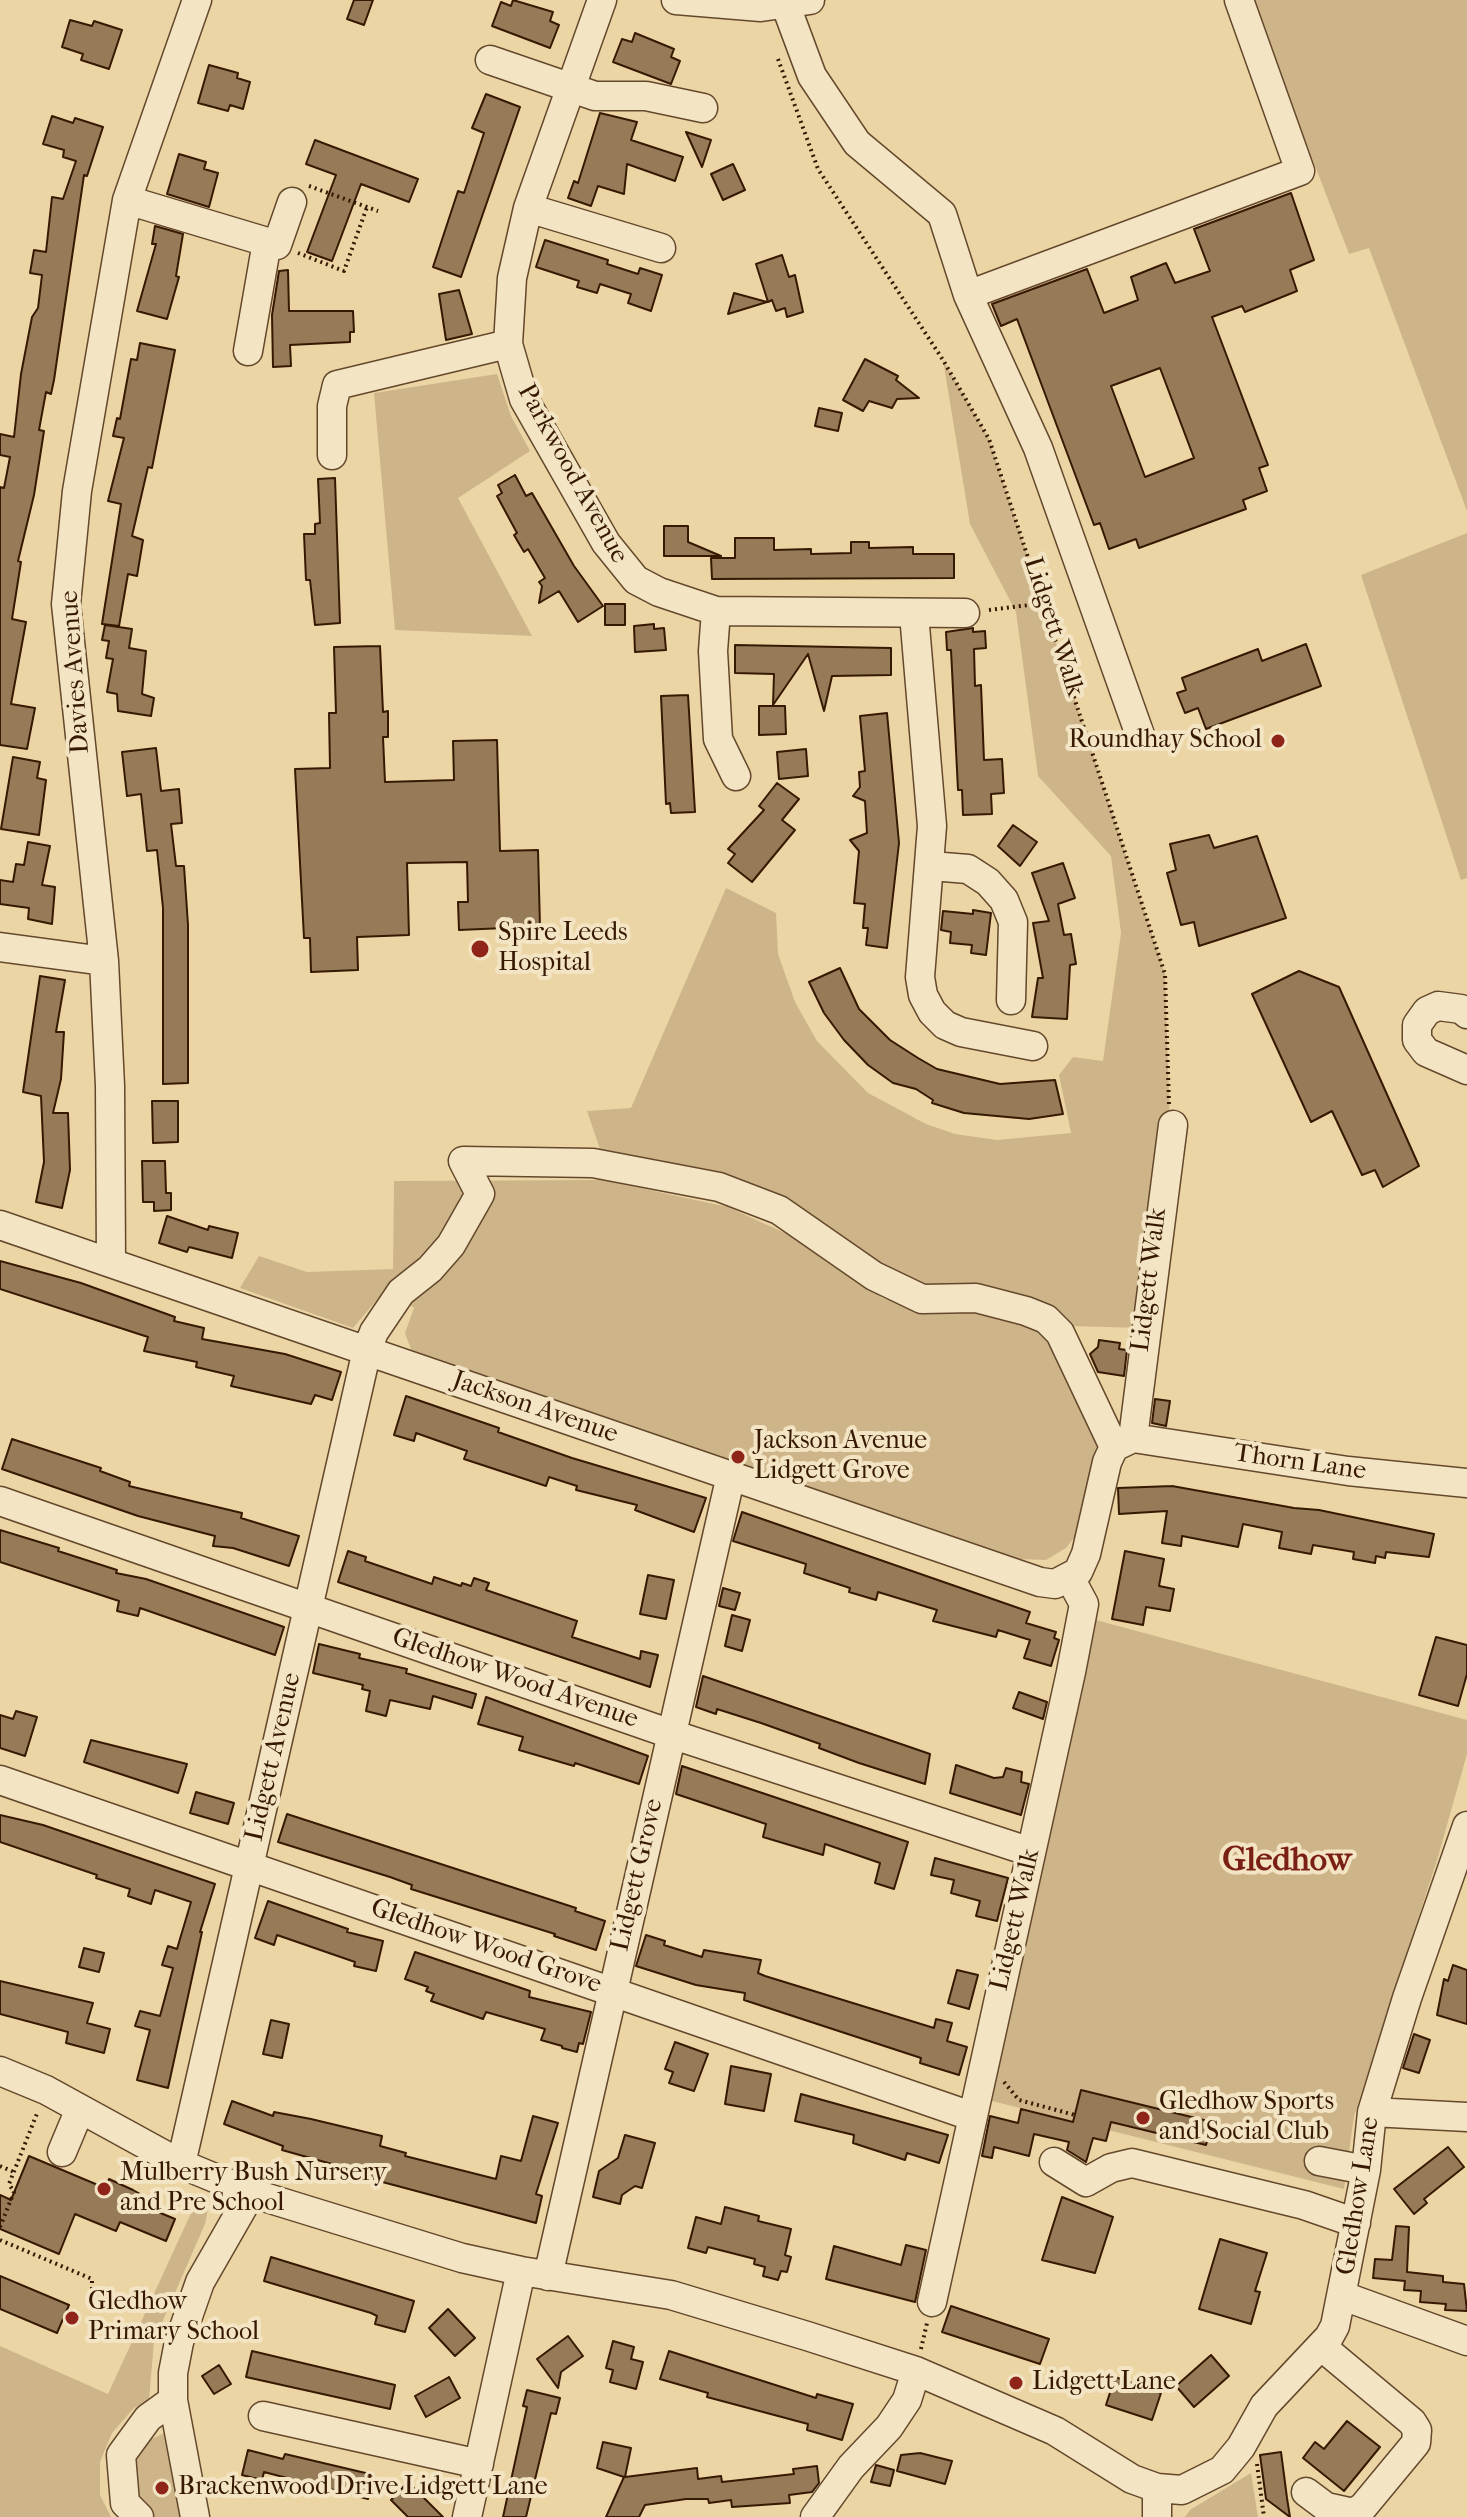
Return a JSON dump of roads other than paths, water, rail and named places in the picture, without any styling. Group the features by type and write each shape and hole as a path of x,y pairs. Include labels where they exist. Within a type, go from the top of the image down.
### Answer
{"street":[{"name":"Davies Avenue","path":"111,1262 110,1086 104,961 66,604 77,491 127,200 197,0"},
{"name":"Parkwood Avenue","path":"602,0 528,208 512,278 508,344 524,399 620,564 636,580 659,592 716,611 965,613"},
{"path":"676,0 798,3 812,76 857,143 942,214 968,295 1038,448 1140,735"},
{"path":"968,295 1300,171 1239,0"},
{"path":"490,60 595,96 646,96 703,108"},
{"path":"127,200 272,244"},
{"path":"248,351 272,244 292,202"},
{"path":"528,208 661,248"},
{"path":"332,455 332,406 337,385 508,344"},
{"path":"716,611 713,651 718,739 736,776"},
{"path":"914,614 932,826 920,977 923,995 932,1012 945,1025 961,1032 1033,1046"},
{"path":"931,866 968,869 988,882 1004,900 1013,922 1011,1000"},
{"path":"0,947 104,961"},
{"path":"1465,1009 1438,1006 1427,1011 1417,1025 1417,1040 1426,1052 1467,1070"},
{"path":"1070,1578 1086,1554 1107,1462 1124,1442 1171,1118"},
{"name":"Lidgett Avenue","path":"181,2164 367,1350 374,1332 401,1292 430,1269 451,1245 480,1194 463,1161 593,1163 719,1187 779,1210 874,1276 922,1299 976,1298 1046,1319 1060,1333 1124,1442"},
{"name":"Jackson Avenue","path":"0,1225 1040,1582 1055,1584 1070,1578"},
{"name":"Thorn Lane","path":"1124,1442 1467,1483"},
{"name":"Lidgett Grove","path":"467,2517 479,2464 535,2273 611,1991 731,1475"},
{"name":"Gledhow Wood Avenue","path":"0,1501 671,1734 1031,1852"},
{"name":"Lidgett Walk","path":"932,2302 1084,1604 1070,1578"},
{"name":"Gledhow Wood Grove","path":"0,1780 250,1863 971,2116"},
{"name":"Gledhow Lane","path":"1157,2488 1182,2490 1202,2483 1222,2470 1277,2390 1321,2346 1335,2326 1366,2170 1372,2112 1407,1998 1467,1826"},
{"path":"0,2071 46,2090 181,2164 251,2193 383,2235 535,2273 671,2295 916,2371 1046,2426 1132,2479 1157,2488 1157,2517"},
{"path":"62,2152 80,2109"},
{"path":"1372,2112 1467,2117"},
{"path":"1319,2161 1366,2170"},
{"path":"1054,2162 1086,2182 1111,2168 1132,2163 1304,2205 1356,2223"},
{"path":"195,2517 173,2400 176,2358 187,2313 200,2282 251,2193"},
{"path":"1343,2296 1467,2341"},
{"path":"1306,2492 1326,2507 1353,2513 1363,2507 1416,2443 1417,2430 1412,2422 1321,2346"},
{"path":"815,2517 851,2467 889,2427 907,2400 916,2371"},
{"path":"139,2517 125,2503 121,2455 148,2418 173,2400"},
{"path":"263,2416 479,2464"}],"place":[{"name":"Roundhay School","path":"1278,741"},
{"name":"Spire Leeds Hospital","path":"480,949"},
{"name":"Jackson Avenue Lidgett Grove","path":"738,1457"},
{"name":"Gledhow Sports and Social Club","path":"1143,2118"},
{"name":"Mulberry Bush Nursery and Pre School","path":"104,2189"},
{"name":"Gledhow Primary School","path":"72,2318"},
{"name":"Lidgett Lane","path":"1016,2383"},
{"name":"Brackenwood Drive Lidgett Lane","path":"162,2488"}],"district":[{"name":"Gledhow","path":"1287,1862"}]}
